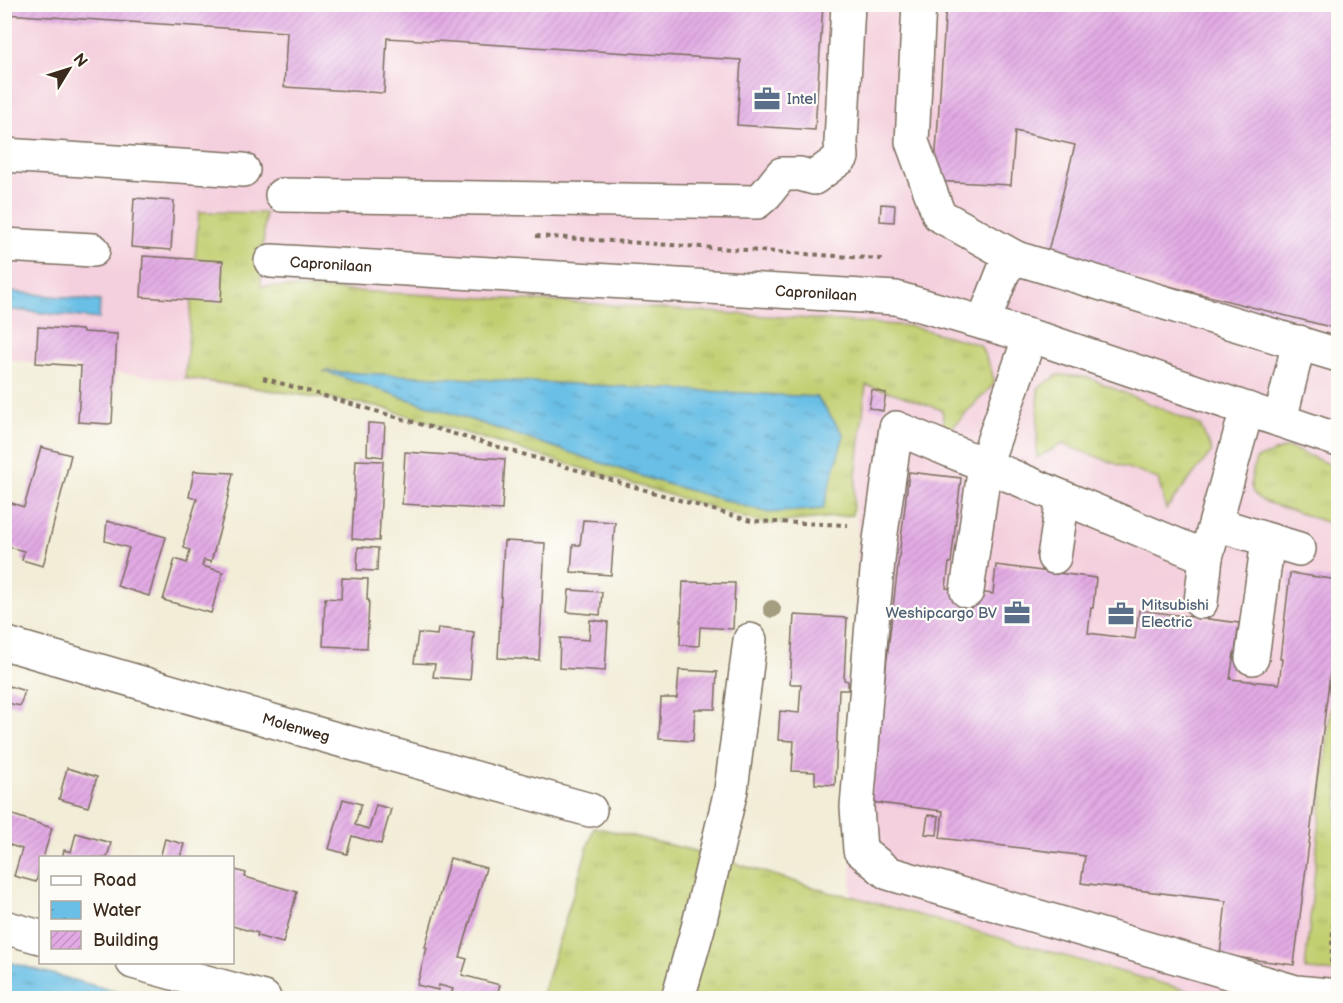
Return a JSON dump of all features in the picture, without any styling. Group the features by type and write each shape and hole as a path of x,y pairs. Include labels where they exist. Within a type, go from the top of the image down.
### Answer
{"street":[{"path":"282,195 757,202 782,174 800,174 814,178 842,157 848,4"},
{"path":"919,4 912,142 939,215 1016,258 1338,355"},
{"path":"4,155 243,170"},
{"path":"4,245 93,250"},
{"path":"983,323 1004,270 1016,258"},
{"name":"Capronilaan","path":"271,261 896,298 1030,336 1338,440"},
{"path":"967,591 985,465 1030,336"},
{"path":"1280,420 1299,342"},
{"path":"1201,602 1206,557 1247,409"},
{"path":"1206,557 896,428 882,526 871,634 857,807 860,850 888,873 1296,992 1334,995"},
{"path":"1054,557 1064,498"},
{"path":"1216,524 1299,549"},
{"path":"1252,658 1268,540"},
{"path":"678,999 698,928 731,790 750,640"},
{"name":"Molenweg","path":"4,643 590,810"},
{"path":"4,927 39,937"},
{"path":"137,964 264,999"}],"path":[{"path":"263,378 751,521 882,526"},
{"path":"1334,995 1338,847"}],"shaded area":[{"path":"5,5 1338,5 1338,998 1117,998 845,931 851,896 858,536 852,462 5,359"}],"green space":[{"path":"199,212 265,213 261,286 580,303 911,326 980,345 995,383 945,435 942,410 866,385 852,515 765,524 377,406 185,378"},
{"path":"1058,375 1087,377 1200,425 1212,451 1166,509 1158,479 1062,444 1037,458 1038,388"},
{"path":"1288,447 1338,468 1338,526 1263,501 1253,492 1251,477 1256,459"},
{"path":"1338,634 1338,972 1305,970"},
{"path":"594,827 695,851 832,893 851,896 1214,998 541,998"}],"water":[{"path":"5,291 100,301 99,319 5,309"},
{"path":"323,371 817,397 844,435 823,509 769,513 653,480"},
{"path":"5,961 139,998 5,998"}],"building":[{"path":"4,4 823,4 815,130 737,125 741,60 387,38 384,93 284,87 287,32 4,14"},
{"path":"946,4 1338,4 1338,329 1047,255 1075,145 1015,131 1011,185 934,181"},
{"path":"134,198 174,201 171,250 131,247"},
{"path":"881,204 895,205 894,222 880,221"},
{"path":"143,256 223,261 221,302 141,297"},
{"path":"38,327 117,334 112,423 78,422 81,366 36,363"},
{"path":"872,390 886,393 883,411 869,408"},
{"path":"368,423 385,424 383,457 367,455"},
{"path":"41,447 71,455 43,566 22,560 24,551 5,546 5,501 24,507"},
{"path":"405,452 505,459 502,510 402,504"},
{"path":"356,460 383,461 379,541 352,539"},
{"path":"194,471 233,473 211,562 204,560 202,566 223,572 211,613 163,600 175,559 187,563 190,550 184,548 184,541 197,499 189,497"},
{"path":"909,472 961,478 946,588 993,594 996,565 1096,578 1088,633 1135,639 1139,610 1239,623 1230,679 1279,684 1290,573 1338,580 1338,609 1294,965 1220,955 1226,901 1081,883 1085,856 940,838 943,811 870,802"},
{"path":"583,520 615,522 611,575 571,572 573,545 580,545"},
{"path":"107,521 166,537 149,596 117,586 129,548 105,541"},
{"path":"504,541 545,543 539,660 498,658"},
{"path":"358,547 378,548 377,571 357,570"},
{"path":"342,578 368,579 367,648 323,646 325,598 341,599"},
{"path":"683,582 735,583 733,629 700,627 699,646 680,645"},
{"path":"569,590 602,592 600,615 567,612"},
{"path":"794,615 847,618 844,680 848,681 848,690 839,690 835,785 815,784 815,772 792,771 794,741 778,740 780,711 799,713 801,684 790,684"},
{"path":"590,620 608,622 605,671 559,668 560,638 589,640"},
{"path":"438,628 474,632 470,680 433,677 435,664 414,663 418,633 437,635"},
{"path":"679,670 717,672 715,709 695,709 693,741 659,739 661,698 677,698"},
{"path":"9,686 25,691 20,706 4,702"},
{"path":"67,768 97,777 88,807 59,799"},
{"path":"343,799 361,804 355,825 369,829 376,805 391,809 381,844 352,836 347,854 329,849"},
{"path":"7,813 52,828 44,856 39,856 36,882 14,876 22,849 4,843 4,821"},
{"path":"928,815 939,816 937,835 925,834"},
{"path":"76,833 111,843 108,856 62,856 64,850 71,852"},
{"path":"165,839 184,844 181,856 161,856"},
{"path":"450,858 486,868 460,957 467,959 462,975 500,985 496,998 450,998 453,989 439,985 438,990 417,985 427,948 425,947"},
{"path":"234,870 246,873 245,877 297,892 283,943 257,936 258,933 234,927"}],"place":[{"name":"Intel","path":"767,99"},
{"name":"Weshipcargo BV","path":"1017,613"},
{"name":"Mitsubishi Electric","path":"1121,614"}]}
